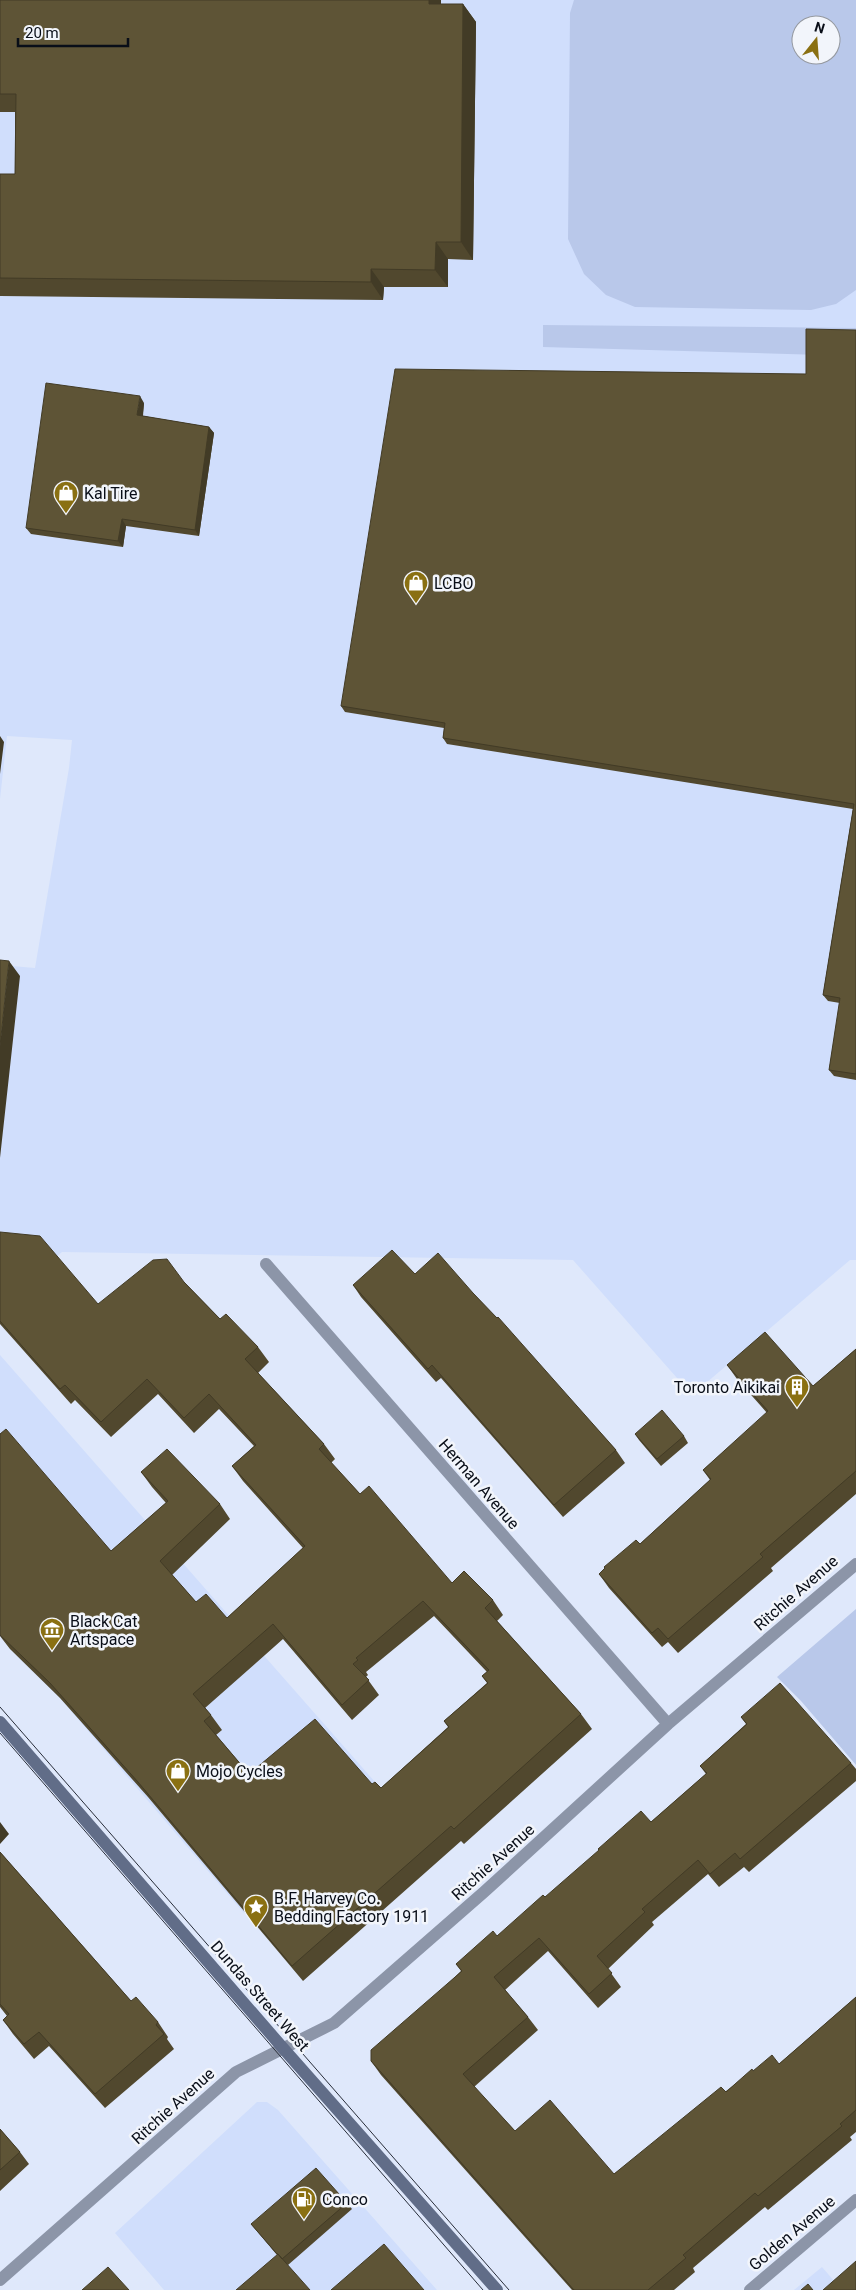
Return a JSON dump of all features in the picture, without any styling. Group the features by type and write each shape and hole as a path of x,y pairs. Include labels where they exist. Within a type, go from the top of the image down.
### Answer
{"main road":[{"name":"Dundas Street West","path":"0,1722 282,2047 497,2290"}],"street":[{"name":"Herman Avenue","path":"266,1264 668,1724"},
{"name":"Ritchie Avenue","path":"0,2280 236,2072 282,2047 334,2023 484,1892 668,1724 856,1564"},
{"name":"Golden Avenue","path":"750,2290 856,2200"}],"shaded area":[{"path":"0,0 856,0 856,1260 850,1260 692,1395 573,1260 62,1252 0,1304 0,965 35,968 69,768 72,740 7,736 0,799"},
{"path":"574,0 856,0 856,290 836,304 811,310 635,307 606,295 584,274 568,239 570,13"},
{"path":"543,325 856,328 856,356 543,347"},
{"path":"0,1355 383,1791 244,1913 60,1698 19,1658 0,1636"},
{"path":"856,1609 856,1765 801,1701 777,1677"},
{"path":"257,2102 267,2102 278,2110 437,2290 164,2290 115,2233"},
{"path":"822,2267 842,2290 794,2290"}],"building":[{"path":"0,0 429,0 429,4 463,4 461,242 436,242 435,270 371,269 371,282 0,278 0,174 15,174 16,94 0,94"},
{"path":"806,329 856,330 856,1074 829,1070 840,998 823,995 854,804 443,738 445,723 341,706 395,369 806,374"},
{"path":"46,383 140,396 137,415 209,427 195,530 122,519 118,541 26,528"},
{"path":"0,960 9,961 0,1046"},
{"path":"0,1232 40,1236 98,1304 153,1260 167,1259 184,1282 220,1319 226,1314 258,1347 245,1359 324,1444 319,1449 360,1494 369,1486 452,1583 464,1571 493,1600 485,1608 581,1714 454,1829 451,1826 292,1966 138,1782 50,1683 0,1635 0,1434 6,1429 111,1551 168,1501 141,1472 167,1449 220,1504 160,1561 196,1602 206,1594 227,1618 305,1546 232,1466 256,1445 209,1394 184,1418 147,1379 101,1422 65,1385 60,1389 0,1321","holes":["423,1601 489,1670 482,1676 488,1683 444,1721 449,1727 381,1788 375,1782 372,1784 315,1719 249,1774 204,1721 211,1715 193,1694 273,1624 342,1705 369,1680 353,1664 358,1660 356,1658"]},
{"path":"392,1250 415,1274 438,1253 473,1293 498,1317 616,1450 554,1505 432,1365 428,1369 353,1285"},
{"path":"765,1332 813,1386 856,1349 856,1471 760,1554 763,1557 668,1639 658,1628 652,1633 599,1574 604,1567 636,1540 640,1544 711,1479 703,1470 768,1411 727,1365"},
{"path":"662,1410 684,1436 657,1459 635,1434"},
{"path":"780,1683 851,1763 740,1859 735,1853 710,1874 698,1860 642,1909 645,1912 597,1956 612,1973 589,1994 539,1938 494,1977 528,2017 463,2074 515,2131 550,2100 614,2174 721,2087 726,2092 752,2069 753,2071 772,2055 779,2064 856,1997 856,2110 840,2124 842,2126 758,2196 755,2193 683,2255 686,2258 648,2290 574,2290 371,2061 371,2050 462,1971 456,1964 493,1931 497,1936 543,1895 545,1897 641,1811 651,1822 707,1773 700,1766 747,1724 741,1717"},
{"path":"0,1852 131,2001 136,1997 158,2022 156,2025 164,2034 95,2094 39,2032 24,2044 3,2020 9,2014 0,2004"},
{"path":"0,2129 20,2152 0,2170"},
{"name":"Conco","path":"316,2168 347,2203 282,2259 251,2224"},
{"path":"384,2244 424,2290 331,2290"},
{"path":"278,2254 310,2290 236,2290"},
{"path":"856,2261 856,2290 823,2290"},
{"path":"108,2267 129,2290 82,2290"},
{"path":"808,2284 813,2290 801,2290"}],"tram line":[{"path":"0,1707 509,2290"},
{"path":"0,1733 483,2290"}],"place":[{"name":"Kal Tire","path":"66,514"},
{"name":"LCBO","path":"416,604"},
{"name":"Toronto Aikikai","path":"797,1408"},
{"name":"Black Cat Artspace","path":"52,1651"},
{"name":"Mojo Cycles","path":"178,1792"},
{"name":"B.F. Harvey Co. Bedding Factory 1911","path":"256,1928"},
{"name":"Conco","path":"304,2220"}]}
